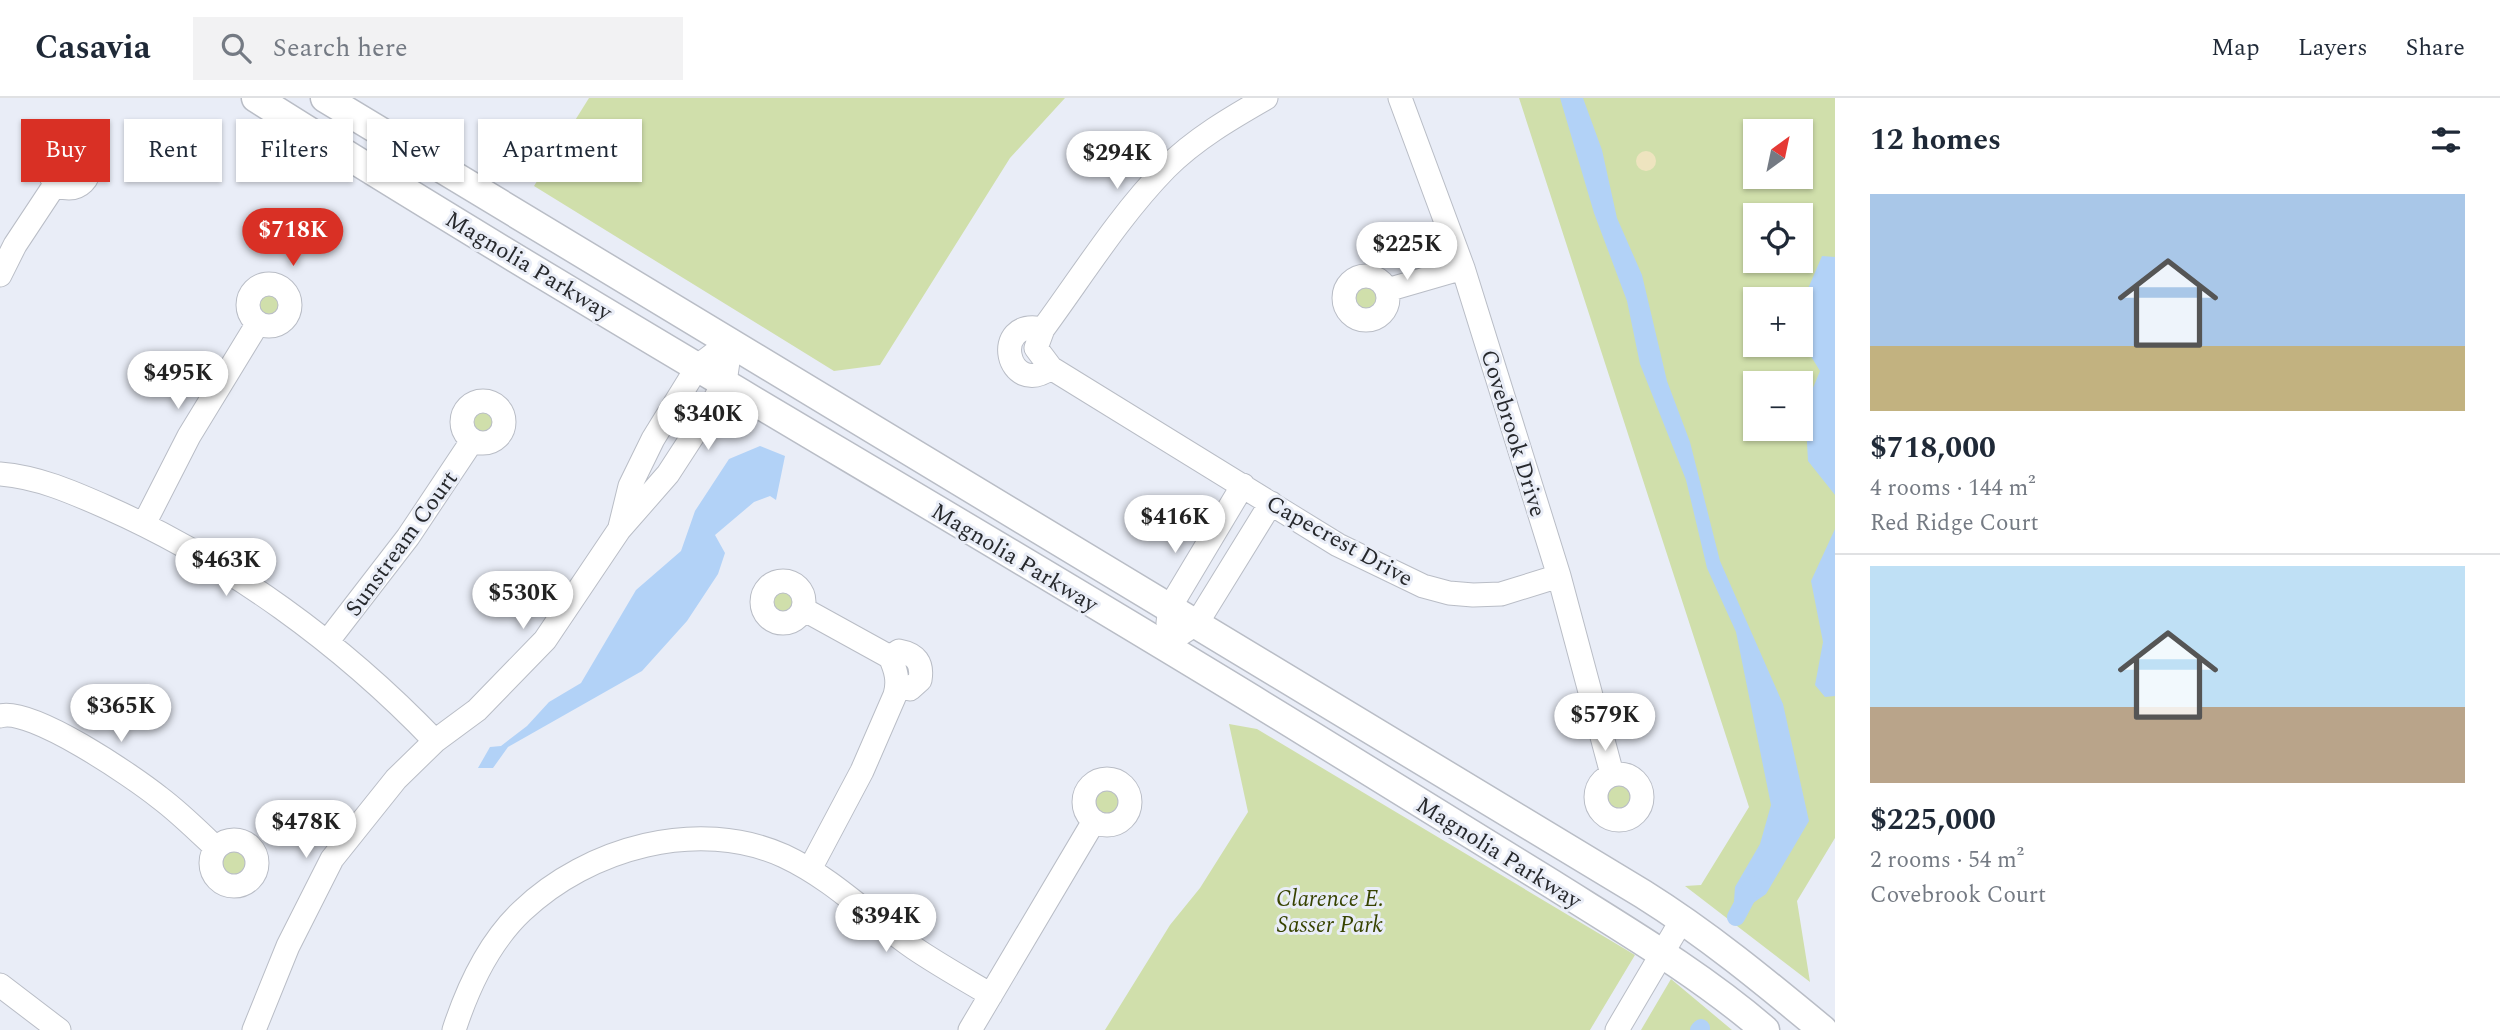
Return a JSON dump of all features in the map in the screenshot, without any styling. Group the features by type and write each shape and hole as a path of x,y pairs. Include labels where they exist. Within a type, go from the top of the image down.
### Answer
{"main road":[{"name":"Magnolia Parkway","path":"256,98 871,472 1164,645 1663,953 1765,1030"},
{"name":"Magnolia Parkway","path":"325,98 367,124"},
{"path":"358,162 367,146"},
{"name":"Magnolia Parkway","path":"464,182 1683,918 1823,1030"}],"street":[{"name":"Capecrest Drive","path":"1266,98 1228,120 1166,168 1133,206 1039,339 1032,327 1014,336 1009,346 1013,366 1032,376 1051,368 1338,545 1423,586 1449,593 1502,594 1559,576"},
{"name":"Covebrook Drive","path":"1400,98 1463,268 1559,576 1612,774"},
{"path":"0,275 15,245 56,183"},
{"path":"1387,290 1463,268"},
{"path":"144,524 189,436 258,323"},
{"path":"620,530 630,486 653,439 698,366 731,341"},
{"path":"254,1030 288,946 332,859 396,779 435,741 477,710 545,640 620,530 668,474 725,382 731,341"},
{"name":"Sunstream Court","path":"327,642 408,537 472,441"},
{"path":"2,474 51,483 144,524 209,562 279,606 327,642 401,706 435,741"},
{"path":"1164,645 1170,607 1243,485"},
{"path":"1164,645 1197,623 1271,503"},
{"path":"803,610 890,657 898,651 906,652 916,657 920,664 920,680 910,690 897,687 862,771 810,869"},
{"path":"0,716 8,713 27,718 112,764 160,797 216,848"},
{"path":"970,1030 1094,821"},
{"path":"454,1030 478,971 499,937 521,912 547,890 595,863 638,847 676,840 715,839 756,846 810,869 841,889 914,947 991,995"},
{"path":"1617,1030 1683,918"},
{"path":"0,985 59,1030"}],"green space":[{"path":"589,98 1065,98 1010,158 880,365 834,371 534,186 536,182 642,182 642,119 576,119"},
{"path":"1519,98 1835,98 1835,838 1797,901 1810,982 1685,886 1701,885 1749,807"},
{"path":"1369,280 1377,281 1383,286 1388,292 1388,308 1383,314 1377,319 1369,320 1361,319 1355,314 1350,308 1349,300 1350,292 1355,286 1361,281"},
{"path":"270,291 279,295 283,304 279,313 270,317 261,313 257,304 261,295"},
{"path":"482,409 491,413 495,422 491,431 482,435 473,431 469,422 473,413"},
{"path":"782,588 791,592 795,601 791,610 782,614 773,610 769,601 773,592"},
{"name":"Clarence E. Sasser Park","path":"1229,724 1257,729 1635,955 1590,1030 1105,1030 1170,925 1200,888 1248,812"},
{"path":"1617,777 1625,778 1631,783 1636,789 1636,805 1631,811 1625,816 1617,817 1609,816 1603,811 1598,805 1597,797 1598,789 1603,783 1609,778"},
{"path":"1107,789 1116,793 1120,802 1116,811 1107,815 1098,811 1094,802 1098,793"},
{"path":"234,850 243,854 247,863 243,872 234,876 225,872 221,863 225,854"},
{"path":"1671,979 1732,1030 1641,1030"}],"sand":[{"path":"1646,151 1653,154 1656,161 1653,168 1646,171 1639,168 1636,161 1639,154"}],"water":[{"path":"1560,98 1583,98 1602,150 1617,218 1642,275 1667,381 1690,442 1720,561 1783,704 1809,821 1766,894 1746,908 1734,901 1735,887 1760,844 1771,805 1736,632 1707,568 1686,480 1640,364 1627,301 1594,213"},
{"path":"1822,256 1835,257 1835,495 1808,461 1807,441 1813,441 1813,388 1820,371 1811,357 1813,287 1809,287"},
{"path":"760,446 785,456 776,500 770,496 754,502 715,535 725,553 718,574 687,621 642,671 508,747 493,768 478,768 490,747 501,746 527,726 549,702 581,683 636,590 681,551 695,511 729,459"},
{"path":"1835,529 1835,696 1825,697 1815,685 1823,642 1811,581"}],"waterway":[{"path":"1736,917 1753,885"}]}
